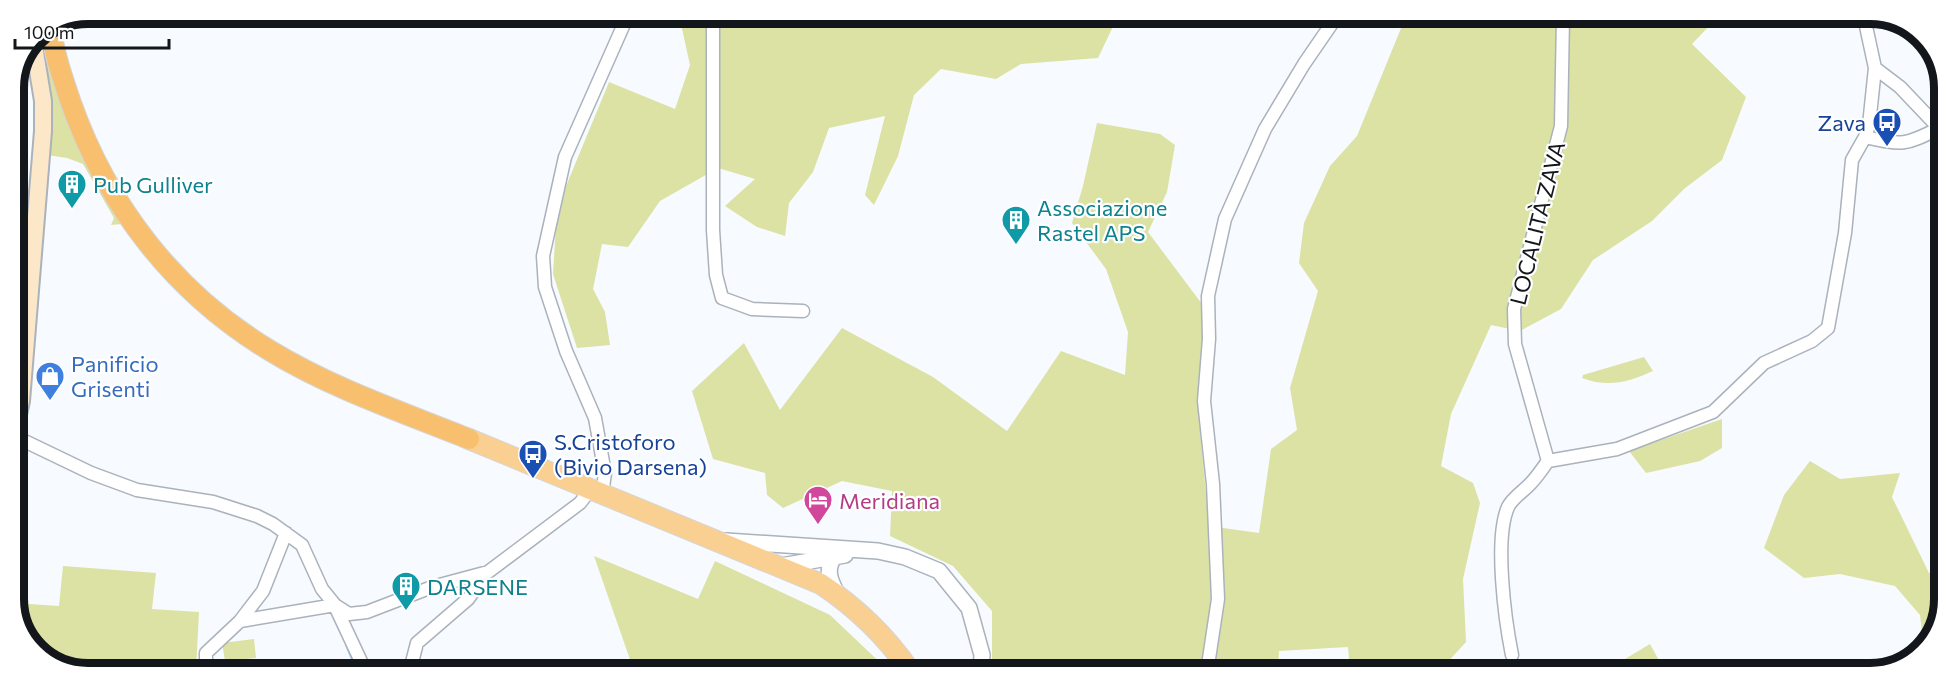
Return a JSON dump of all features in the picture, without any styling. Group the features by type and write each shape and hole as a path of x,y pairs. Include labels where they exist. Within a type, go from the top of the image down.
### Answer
{"highway":[{"path":"52,35 60,72 96,165 131,223 154,253 181,280 207,305 269,351 307,371 469,439"}],"main road":[{"path":"24,363 43,131 43,101 35,52"},
{"path":"469,439 821,584 879,632 904,663"}],"street":[{"path":"240,621 335,605 349,614 367,612 432,587 483,574 596,492 605,474 595,418 566,351 545,287 543,256 565,157 624,24"},
{"path":"713,24 713,230 716,275 722,298 752,309 803,311"},
{"path":"1208,663 1218,599 1213,484 1204,401 1209,339 1208,296 1225,219 1260,139 1304,64 1332,24"},
{"name":"LOCALITÀ ZAVA","path":"1548,461 1515,344 1514,309 1561,126 1563,24"},
{"path":"1512,655 1507,628 1502,566 1504,521 1509,505 1533,482 1548,461 1617,449 1713,412 1764,363 1812,341 1828,328 1845,233 1852,160 1869,125 1875,68 1866,24"},
{"path":"1875,68 1900,87 1934,123"},
{"path":"1865,137 1899,144 1916,141 1934,131"},
{"path":"24,439 91,473 137,490 213,502 257,516 273,524 302,545 322,589 335,605 362,663"},
{"path":"206,663 206,653 240,621 263,591 286,533"},
{"path":"715,540 878,551 904,557 939,572 969,608 982,655 982,663"},
{"path":"792,545 779,555 780,566 878,551"},
{"path":"835,556 830,563 829,573 838,596"},
{"path":"412,663 417,643 468,599 481,581 483,574"}],"green space":[{"path":"681,24 1114,24 1098,58 1021,64 996,79 941,69 914,95 898,156 874,205 865,195 885,116 829,128 813,172 789,203 785,236 757,227 725,206 755,179 718,168 660,201 628,247 602,244 593,289 605,312 610,345 577,348 553,274 557,208 609,82 675,109 690,65"},
{"path":"1403,24 1711,24 1692,44 1746,97 1722,160 1684,189 1652,221 1593,260 1561,309 1520,331 1491,325 1451,414 1441,466 1473,483 1480,503 1463,579 1466,642 1447,663 1349,663 1348,647 1279,651 1278,663 992,663 992,611 953,566 890,536 892,491 842,481 783,508 767,495 765,473 713,459 692,391 744,343 780,410 842,328 933,377 1007,431 1061,351 1125,375 1128,332 1106,269 1072,223 1097,123 1160,134 1175,145 1167,192 1148,232 1202,304 1203,355 1198,409 1209,526 1259,533 1271,449 1297,430 1290,388 1318,291 1299,263 1304,223 1330,166 1357,136"},
{"path":"47,64 49,64 71,128 122,224 111,225 114,218 83,164 67,158 47,155 50,110"},
{"path":"1644,357 1653,371 1635,378 1601,383 1582,378 1583,375"},
{"path":"1722,419 1722,448 1700,461 1646,473 1629,451"},
{"path":"1810,461 1840,479 1900,473 1892,497 1929,573 1934,572 1931,620 1923,635 1920,615 1895,586 1840,574 1804,578 1764,548 1784,495"},
{"path":"594,556 698,599 715,561 830,615 881,663 631,663"},
{"path":"63,566 156,573 152,609 199,612 196,663 88,663 67,660 52,652 37,638 29,624 24,604 59,606"},
{"path":"254,639 256,658 225,661 222,643"},
{"path":"1650,644 1660,663 1618,663"}],"waterway":[{"path":"347,646 354,663"}],"place":[{"name":"Zava","path":"1887,148"},
{"name":"Pub Gulliver","path":"72,210"},
{"name":"Associazione Rastel APS","path":"1016,246"},
{"name":"Panificio Grisenti","path":"50,402"},
{"name":"S.Cristoforo (Bivio Darsena)","path":"533,480"},
{"name":"Meridiana","path":"818,526"},
{"name":"DARSENE","path":"406,612"}]}
